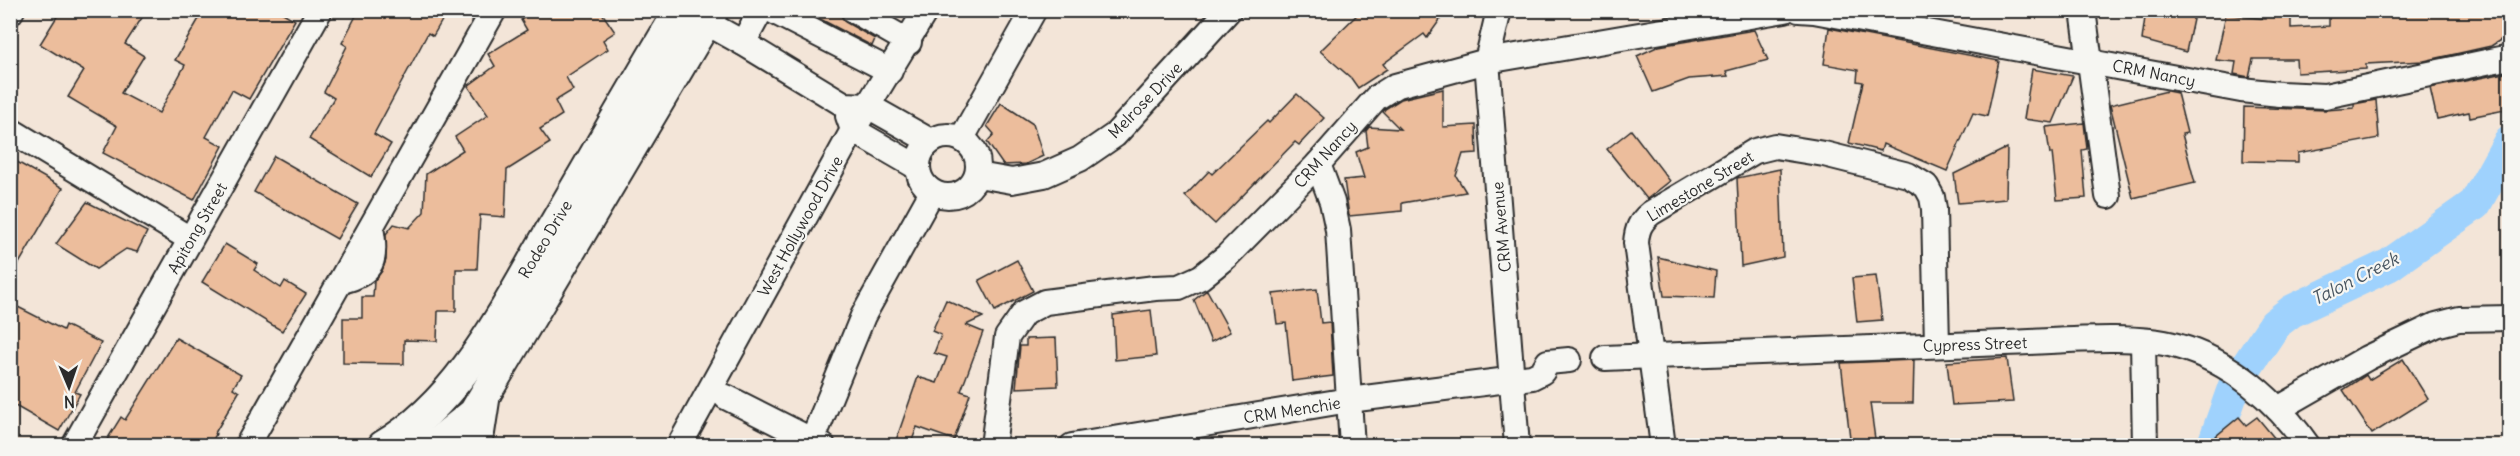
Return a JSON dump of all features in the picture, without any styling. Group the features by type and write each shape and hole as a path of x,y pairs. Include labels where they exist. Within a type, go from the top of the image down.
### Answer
{"main road":[{"name":"Rodeo Drive","path":"434,446 474,413 488,390 696,13"},
{"name":"Rodeo Drive","path":"382,446 412,426 442,399 488,336 696,13"}],"street":[{"name":"Apitong Street","path":"74,446 320,10"},
{"path":"247,446 341,281 360,275 372,262 374,246 370,228 494,10"},
{"path":"743,43 761,10"},
{"path":"771,10 890,71"},
{"path":"853,10 909,42"},
{"name":"West Hollywood Drive","path":"679,446 853,130 857,106 890,71 926,10"},
{"path":"962,138 1034,10"},
{"name":"Melrose Drive","path":"978,175 1012,181 1044,175 1080,159 1115,135 1228,10"},
{"name":"CRM Avenue","path":"1499,10 1487,61 1517,446"},
{"name":"CRM Nancy","path":"993,446 1007,337 1024,314 1045,302 1179,287 1202,277 1227,256 1318,165 1376,98 1395,86 1487,61 1785,10"},
{"name":"CRM Nancy","path":"1799,10 2241,90 2325,96 2510,57"},
{"path":"2082,10 2108,196"},
{"path":"696,13 743,43 857,106 930,141"},
{"path":"10,130 190,239"},
{"path":"853,130 917,167"},
{"path":"951,135 962,138 976,154 979,164 978,175 974,183 959,195 941,196 932,192 920,177 917,167 918,157 930,141 940,136 951,135"},
{"name":"Limestone Street","path":"1663,446 1636,243 1637,232 1641,222 1651,213 1755,151 1775,146 1806,150 1908,175 1926,186 1932,197 1934,209 1936,345"},
{"path":"1318,165 1332,202 1338,230 1352,446"},
{"path":"726,397 815,443 864,316 932,192"},
{"path":"2278,409 2367,358 2436,325 2459,319 2510,318"},
{"path":"2143,340 2145,446"},
{"name":"Cypress Street","path":"1605,358 1936,345 2143,340 2178,346 2213,360 2244,378 2278,409 2308,446"},
{"name":"CRM Menchie","path":"1072,446 1349,400 1537,375 1548,362 1569,360"},
{"path":"474,446 482,433 488,390"}],"building":[{"path":"61,10 147,10 125,44 144,56 121,93 159,113 185,65 175,60 204,10 278,10 295,20 249,99 232,90 206,137 223,146 194,200 103,153 117,126 68,97 84,71 40,44"},
{"path":"359,10 448,10 433,36 428,33 374,134 391,144 371,177 309,139 334,98 324,92 347,46 342,43"},
{"path":"535,10 600,10 615,32 603,40 608,49 566,77 573,90 555,101 562,115 540,129 550,143 507,170 505,217 480,215 477,269 456,269 456,311 438,311 437,341 404,340 404,364 343,363 343,318 362,318 362,297 373,297 374,281 382,271 386,260 386,234 394,224 409,228 424,212 426,174 463,150 455,137 488,115 468,86 495,66 488,54 527,30 521,20"},
{"path":"803,10 839,10 845,22 875,39 872,46"},
{"path":"1362,10 1447,10 1427,38 1424,34 1383,64 1387,69 1358,88 1351,78 1320,51"},
{"path":"2146,10 2195,10 2186,52 2142,40"},
{"path":"2367,10 2510,10 2510,34 2491,46 2424,61 2366,64 2366,69 2297,73 2296,59 2253,59 2249,77 2234,74 2236,62 2216,60 2226,14 2265,19 2265,13 2291,13 2291,28 2329,26 2329,17 2368,14"},
{"path":"1829,28 1999,61 1987,116 1973,113 1947,171 1883,144 1881,151 1849,143 1863,82 1857,81 1858,70 1824,64"},
{"path":"1754,30 1768,60 1726,71 1728,76 1689,79 1653,92 1637,56 1659,46"},
{"path":"2032,69 2073,76 2053,123 2024,119"},
{"path":"2510,72 2510,109 2470,117 2469,112 2437,119 2430,88"},
{"path":"1443,89 1443,127 1476,125 1477,153 1463,154 1456,176 1466,192 1402,203 1402,211 1349,216 1344,180 1364,178 1356,152 1368,147 1366,131 1369,127 1400,129 1383,112 1385,109 1401,99"},
{"path":"2167,91 2177,93 2187,133 2182,134 2195,183 2133,198 2110,105"},
{"path":"1297,94 1324,118 1299,145 1295,142 1215,224 1185,196 1209,171 1212,174 1267,121 1269,123"},
{"path":"2376,100 2379,138 2298,153 2298,162 2243,161 2244,107 2325,110 2354,108 2354,104"},
{"path":"1001,103 1033,124 1043,156 1026,164 1003,165 987,142 994,134 987,126"},
{"path":"2084,123 2087,149 2082,150 2086,198 2057,200 2052,153 2050,154 2046,127"},
{"path":"1631,130 1670,181 1647,199 1607,149"},
{"path":"2007,148 2006,199 1958,203 1954,174"},
{"path":"274,156 358,204 337,239 254,192"},
{"path":"10,158 63,188 10,279"},
{"path":"1780,169 1783,257 1741,266 1737,178"},
{"path":"87,202 147,232 137,252 126,249 96,269 56,244"},
{"path":"225,244 258,264 254,270 281,288 285,281 306,294 282,331 202,282"},
{"path":"1658,257 1716,271 1714,298 1664,296"},
{"path":"1017,260 1033,291 995,311 979,280"},
{"path":"1876,276 1882,320 1857,322 1852,278"},
{"path":"1317,289 1321,323 1330,322 1333,376 1292,381 1286,323 1277,324 1273,294"},
{"path":"1207,290 1230,332 1211,342 1194,300"},
{"path":"946,300 983,317 966,325 983,332 961,391 970,394 954,440 917,427 910,446 894,446 918,377 937,383 947,357 934,353 941,335 932,331"},
{"path":"10,303 63,330 65,325 101,343 75,392 80,394 59,431 10,403"},
{"path":"1151,310 1156,356 1115,360 1113,315"},
{"path":"176,338 241,375 233,388 239,392 210,446 103,446 121,417 125,420"},
{"path":"1056,338 1058,386 1016,388 1020,346 1026,346 1026,339"},
{"path":"2007,358 2013,402 1952,405 1947,362"},
{"path":"2403,359 2428,399 2372,434 2343,390 2366,375 2369,380"},
{"path":"1914,360 1913,403 1870,403 1876,446 1851,446 1841,363"},
{"path":"2239,417 2246,425 2257,417 2281,446 2223,446 2216,436"}],"waterway":[{"name":"Talon Creek","path":"2247,366 2275,324 2292,311 2389,265 2475,204 2510,141"},
{"name":"Talon Creek","path":"2213,446 2234,387"}]}
